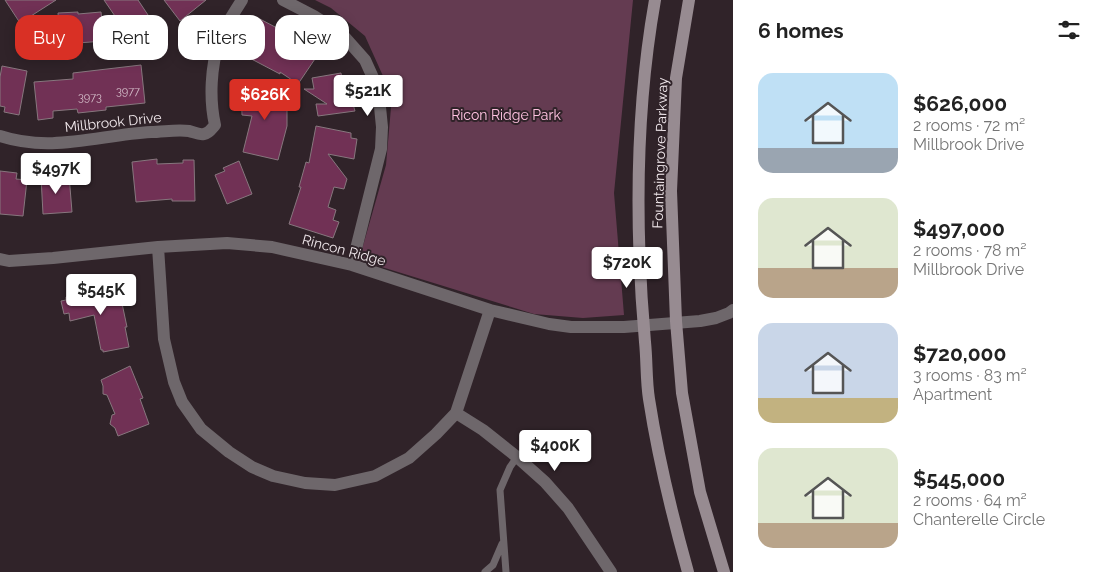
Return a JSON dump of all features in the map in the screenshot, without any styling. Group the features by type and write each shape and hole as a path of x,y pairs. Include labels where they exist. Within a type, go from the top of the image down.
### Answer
{"main road":[{"name":"Fountaingrove Parkway","path":"655,0 644,76 637,189 643,324 649,398 669,499 688,572"},
{"name":"Fountaingrove Parkway","path":"689,0 676,78 671,191 676,321 682,393 700,492 724,572"}],"street":[{"name":"Millbrook Drive","path":"0,136 14,141 43,144 92,140 128,133 188,131 201,135 210,132 215,125 211,108 213,79 220,40 242,0"},
{"path":"283,0 341,33 365,60 375,82 382,127 381,149 352,266"},
{"name":"Rincon Ridge","path":"0,259 9,261 158,247 226,243 245,244 272,247 352,266 490,310 531,320 571,326 624,326 676,321 700,321 729,314 733,310"},
{"path":"158,247 164,339 174,382 182,402 201,430 229,452 252,467 273,476 297,481 335,485 375,476 410,458 456,413 490,310"},
{"path":"456,413 483,430 517,456 545,482 568,508 611,572"}],"lane":[{"path":"506,572 500,490 517,456"},
{"path":"485,572 493,565 503,542"}],"green space":[{"name":"Ricon Ridge Park","path":"315,0 633,0 614,193 624,315 583,318 534,314 359,260 386,165 392,96 365,36 349,23 349,15 340,15 331,8"}],"building":[{"path":"5,0 56,0 33,15 15,15"},
{"path":"104,0 138,0 148,15 114,15"},
{"path":"164,0 206,0 187,15 178,15 178,18"},
{"path":"101,12 101,15 93,15 93,42 83,43 83,15 58,15 58,13"},
{"path":"265,22 275,27 275,60 314,60 298,84 280,72 280,74 253,60 265,60"},
{"path":"141,65 145,103 106,107 106,110 78,113 77,109 53,111 53,118 38,120 34,82 73,79 73,73"},
{"path":"2,66 27,71 19,115 4,112 5,107 0,106"},
{"path":"341,73 345,98 351,97 355,111 318,116 316,104 327,104 304,89 314,89 312,78"},
{"path":"241,88 280,88 280,104 287,104 287,126 278,160 243,152 252,116 242,115"},
{"path":"316,126 351,133 351,138 357,139 354,159 328,154 347,179 344,189 334,187 328,207 336,210 333,220 339,222 333,238 289,224 301,187 299,187 306,162 309,163"},
{"path":"157,159 157,164 183,163 183,160 194,160 195,201 172,201 172,199 136,202 132,162"},
{"path":"239,161 252,194 227,204 215,175 225,171 223,168"},
{"path":"0,171 17,173 16,179 27,180 23,216 0,214"},
{"path":"69,175 72,212 43,214 41,177"},
{"path":"110,287 120,294 129,347 103,352 94,315 70,321 69,313 64,314 61,301 66,300 66,297"},
{"path":"130,366 143,398 140,399 149,424 118,436 115,428 110,424 112,415 115,414 107,395 103,394 101,380"}]}
